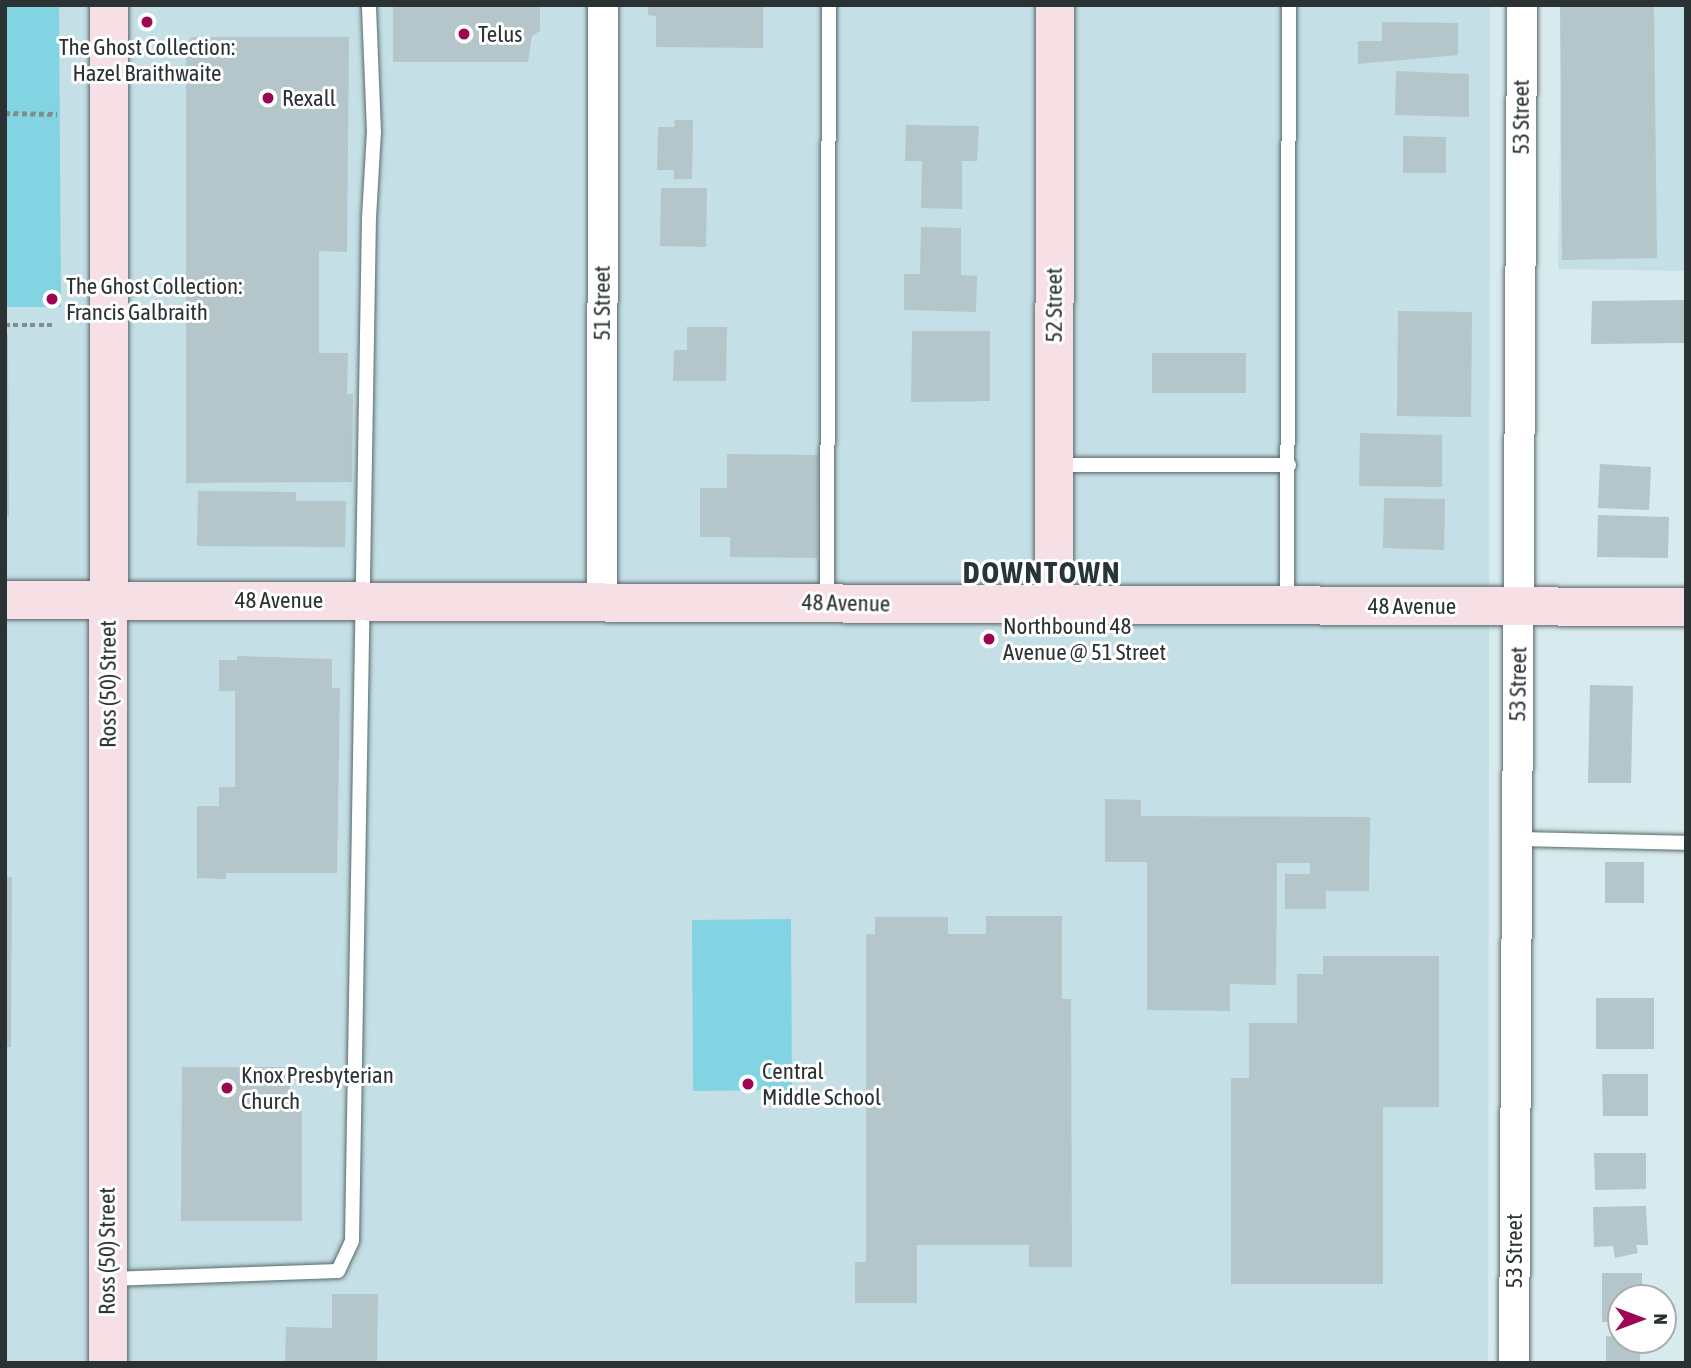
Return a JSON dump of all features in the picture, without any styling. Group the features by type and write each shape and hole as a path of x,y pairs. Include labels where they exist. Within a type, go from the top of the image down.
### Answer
{"street":[{"name":"Ross (50) Street","path":"108,1363 109,5"},
{"name":"51 Street","path":"602,601 603,5"},
{"name":"52 Street","path":"1054,606 1055,5"},
{"name":"53 Street","path":"1514,1363 1522,5"},
{"name":"48 Avenue","path":"5,600 1686,607"}],"lane":[{"path":"107,1279 338,1271 352,1241 369,218 374,132 369,5"},
{"path":"827,603 829,5"},
{"path":"1287,606 1289,5"},
{"path":"1054,465 1289,465"},
{"path":"1516,839 1686,843"}],"path":[{"path":"5,113 57,114"},
{"path":"5,325 57,325"}],"shaded area":[{"path":"5,5 1490,5 1488,1363 5,1363"},
{"path":"5,5 59,5 61,307 5,307"},
{"path":"1562,5 1686,5 1686,271 1558,269"},
{"path":"791,919 792,1090 693,1091 692,920"}],"building":[{"name":"Telus","path":"393,5 540,5 540,31 532,36 528,62 393,62"},
{"path":"648,5 763,5 763,48 656,47 656,16 648,15"},
{"path":"1560,5 1654,5 1657,258 1562,260"},
{"path":"1382,22 1458,23 1458,55 1358,64 1358,41 1382,41"},
{"path":"192,37 349,37 347,252 319,251 319,353 348,353 347,394 353,394 352,482 186,483 186,43"},
{"path":"1396,71 1469,74 1469,117 1395,115"},
{"path":"675,120 693,120 692,179 674,179 674,170 657,170 658,127 674,127"},
{"path":"906,125 979,126 977,161 962,161 962,209 921,208 922,161 905,161"},
{"path":"1403,136 1446,137 1446,173 1403,173"},
{"path":"661,188 707,188 706,247 660,246"},
{"path":"921,227 961,228 961,275 977,276 976,312 904,310 904,274 920,274"},
{"path":"1686,300 1686,343 1591,344 1592,301"},
{"path":"1398,311 1472,312 1471,417 1397,416"},
{"path":"687,327 727,327 726,381 673,381 674,350 687,350"},
{"path":"912,331 990,331 990,401 911,402"},
{"path":"5,334 8,334 9,516 5,516"},
{"path":"1152,353 1246,353 1246,393 1152,393"},
{"path":"1360,433 1442,435 1442,487 1359,486"},
{"path":"727,454 818,455 817,558 730,557 730,537 700,537 700,488 727,488"},
{"path":"1600,464 1651,467 1649,510 1598,508"},
{"path":"198,491 296,492 296,501 346,501 345,547 197,546"},
{"path":"1384,498 1445,499 1444,550 1383,548"},
{"path":"1598,515 1669,517 1668,558 1597,557"},
{"path":"237,656 332,659 332,688 340,688 337,873 226,873 226,879 197,878 197,806 219,806 219,787 235,787 235,691 219,691 219,660 237,660"},
{"path":"1590,685 1633,686 1631,783 1588,783"},
{"path":"1105,799 1141,800 1141,816 1370,817 1369,891 1326,891 1326,909 1285,909 1285,874 1310,874 1310,863 1277,863 1276,985 1230,984 1230,1011 1147,1010 1147,862 1105,862"},
{"path":"1605,862 1644,862 1644,903 1605,903"},
{"path":"5,877 12,877 11,1047 5,1047"},
{"path":"986,916 1062,916 1062,999 1071,999 1072,1267 1029,1267 1029,1245 917,1245 917,1303 855,1303 855,1262 866,1262 866,934 875,934 875,917 948,917 948,934 986,934"},
{"path":"1323,956 1439,956 1439,1107 1383,1107 1383,1284 1231,1284 1231,1078 1249,1078 1249,1023 1297,1023 1297,974 1323,974"},
{"path":"1596,998 1654,998 1654,1049 1596,1049"},
{"path":"182,1067 290,1067 290,1103 302,1103 302,1221 181,1221"},
{"path":"1602,1074 1648,1074 1648,1116 1603,1116"},
{"path":"1594,1153 1646,1153 1646,1189 1595,1190"},
{"path":"1646,1206 1648,1245 1636,1245 1638,1253 1615,1258 1613,1246 1594,1247 1593,1207"},
{"path":"1602,1273 1642,1273 1642,1284 1607,1284 1607,1322 1602,1322"},
{"path":"332,1294 378,1294 377,1363 285,1363 286,1327 332,1328"},
{"path":"1606,1336 1607,1354 1640,1354 1640,1363 1606,1363"}],"place":[{"name":"The Ghost Collection: Hazel Braithwaite","path":"147,22"},
{"name":"Telus","path":"464,34"},
{"name":"Rexall","path":"268,98"},
{"name":"The Ghost Collection: Francis Galbraith","path":"52,299"},
{"name":"Northbound 48 Avenue @ 51 Street","path":"989,639"},
{"name":"Central Middle School","path":"748,1084"},
{"name":"Knox Presbyterian Church","path":"227,1088"}],"district":[{"name":"DOWNTOWN","path":"1042,572"}]}
